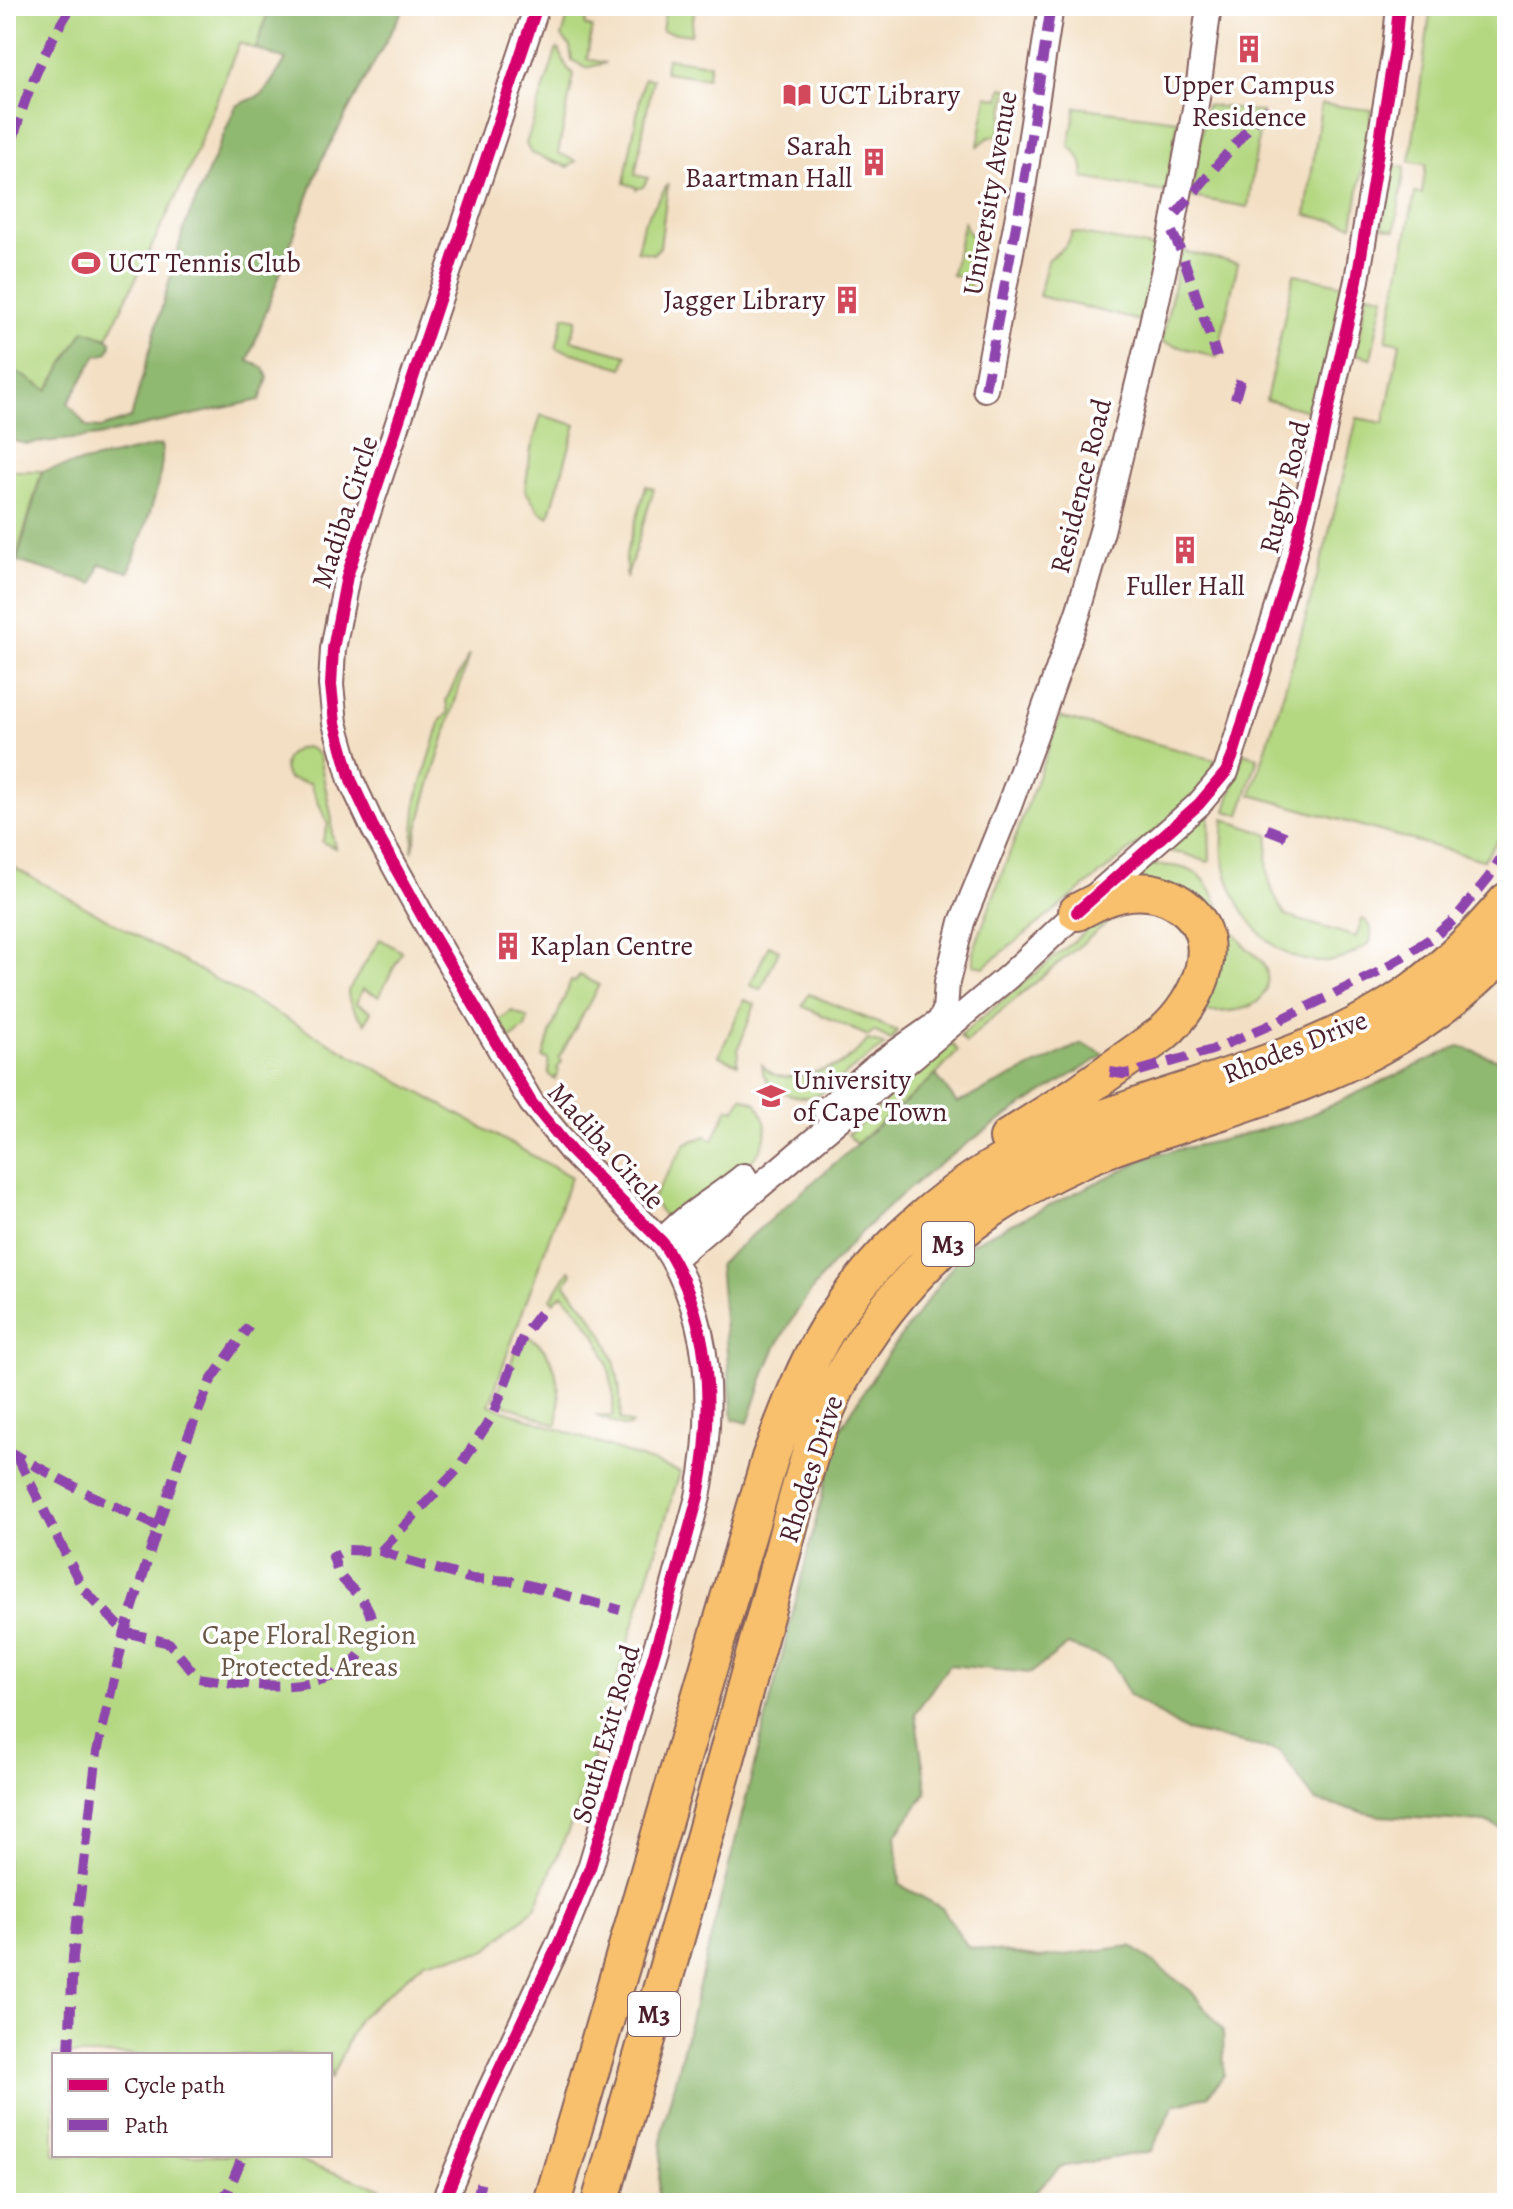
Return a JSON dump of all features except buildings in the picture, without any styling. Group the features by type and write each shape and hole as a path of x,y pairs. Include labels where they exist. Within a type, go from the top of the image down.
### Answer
{"highway":[{"path":"770,1458 776,1394 811,1321 852,1264 888,1225 937,1184 1076,1095 1162,1034 1174,1024 1198,989 1206,952 1203,931 1184,906 1158,893 1130,891 1100,900 1077,912"},
{"name":"Rhodes Drive","path":"610,2003 770,1458 797,1389 829,1326 875,1265 948,1197 1036,1144 1283,1057 1345,1031 1416,989 1456,954 1507,901"},
{"name":"Rhodes Drive","path":"600,2203 724,1768 809,1454 840,1381 891,1304 957,1235 1042,1178 1146,1135 1317,1077 1372,1051 1409,1030 1454,997 1507,948"},
{"path":"529,2203 550,2139 610,2003"},
{"name":"M3","path":"552,2203 610,2003"}],"street":[{"name":"Madiba Circle","path":"537,6 347,576 333,649 331,685 335,723 351,780 373,827 531,1102 557,1136 667,1250"},
{"name":"University Avenue","path":"985,389 1022,194 1051,6"},
{"name":"Residence Road","path":"951,965 962,922 1009,806 1074,625 1102,531 1176,214 1197,98 1209,6"},
{"name":"Rugby Road","path":"667,1250 1009,976 1199,804 1226,772 1289,572 1324,429 1357,280 1395,48 1399,6"},
{"path":"667,1250 672,1229 722,1195 875,1067 939,1022 945,1011 951,965"},
{"path":"951,965 958,976 973,985 981,986 1009,976"},
{"name":"South Exit Road","path":"443,2203 488,2094 560,1941 590,1868 661,1633 698,1497 709,1419 708,1382 699,1326 667,1250"}],"green space":[{"path":"6,6 270,6 256,49 239,43 189,170 107,338 84,331 48,390 6,366"},
{"path":"270,6 405,6 321,161 248,361 264,368 268,378 260,400 98,436 26,444 6,439 6,366 48,390 84,330 107,338 111,345 107,353 97,355 68,403 87,427 101,428 131,418 184,228 236,106 263,94 286,60 256,49"},
{"path":"571,6 588,6 585,26 592,28 587,59 606,63 586,68 572,60 570,46 562,37"},
{"path":"666,6 695,6 691,35 662,31"},
{"path":"1431,6 1507,6 1507,828 1483,860 1251,795 1308,608 1357,418 1384,423 1400,343 1386,340 1415,193 1422,194 1426,164 1410,162"},
{"path":"557,48 574,74 558,153 576,161 568,167 531,153 526,144"},
{"path":"667,58 710,64 707,78 665,72"},
{"path":"644,78 653,79 635,175 648,178 643,187 636,189 624,183"},
{"path":"1002,87 1008,88 1000,134 978,146 987,96 1000,99"},
{"path":"1321,104 1372,110 1353,225 1306,215"},
{"path":"1206,105 1262,112 1248,207 1191,197"},
{"path":"1076,107 1178,120 1166,192 1083,178 1081,160 1069,146"},
{"path":"1392,166 1405,167 1395,230 1382,227"},
{"path":"668,184 660,247 653,254 637,251 643,224"},
{"path":"964,222 968,232 979,243 969,290 963,288 965,278 952,275"},
{"path":"1072,232 1157,248 1141,321 1039,296 1048,259 1066,245"},
{"path":"1181,251 1238,263 1217,357 1162,342"},
{"path":"1294,274 1345,285 1316,413 1266,400"},
{"path":"1367,293 1384,296 1371,358 1356,354"},
{"path":"564,316 577,319 571,340 627,355 623,368 556,348"},
{"path":"541,415 576,425 549,517 539,511 525,490 531,449"},
{"path":"161,445 157,490 129,572 100,564 93,584 17,561 42,471"},
{"path":"6,468 42,471 6,593"},
{"path":"646,486 654,489 626,579 626,555"},
{"path":"469,655 412,852 417,799 441,720 448,713 446,700"},
{"path":"1060,717 1222,762 1197,797 984,967 974,965 973,952"},
{"path":"306,747 319,756 335,848 322,842 328,825 310,783 288,779 285,773 286,758 299,748"},
{"path":"1243,753 1258,757 1240,815 1226,811"},
{"path":"1203,814 1209,816 1210,861 1159,850"},
{"path":"1224,819 1269,835 1268,877 1274,896 1286,916 1356,937 1362,919 1370,926 1370,943 1341,959 1315,962 1295,957 1276,947 1246,916 1235,897 1223,856"},
{"name":"Cape Floral Region Protected Areas","path":"6,863 571,1177 489,1405 680,1472 578,1807 536,1907 485,1951 425,1961 358,2019 332,2076 332,2053 52,2053 52,2157 295,2157 381,2188 376,2203 6,2203"},
{"path":"1142,867 1184,868 1205,881 1228,924 1265,967 1267,983 1259,1001 1242,1009 1201,1012 1214,957 1124,878"},
{"path":"1115,907 1130,907 1114,917 966,1043 960,1036"},
{"path":"380,939 402,952 379,996 363,989 356,1003 371,1011 365,1023 351,1005 348,991"},
{"path":"769,945 779,950 761,990 750,985"},
{"path":"580,975 599,985 559,1058 562,1062 555,1079 549,1075 548,1059 543,1058 571,981 575,982"},
{"path":"809,994 897,1031 891,1040 874,1031 868,1036 802,1006"},
{"path":"744,1000 755,1004 738,1050 738,1064 719,1056"},
{"path":"512,1011 528,1018 525,1028 512,1038 507,1037 496,1022"},
{"path":"868,1040 885,1045 817,1096 799,1097 782,1092 768,1082 764,1074 762,1065 774,1074 786,1077 833,1067 851,1057"},
{"path":"951,1043 958,1051 936,1075 856,1144 848,1134"},
{"path":"1082,1043 1105,1055 1013,1112 924,1176 882,1212 844,1251 810,1293 781,1338 748,1423 733,1419 719,1264 936,1075 957,1103"},
{"path":"1459,1046 1507,1063 1507,1356 1504,1371 1507,1375 1507,1831 1485,1822 1380,1816 1315,1801 1280,1751 1186,1731 1129,1695 1111,1661 1068,1645 1031,1673 949,1665 915,1713 927,1792 896,1835 900,1885 942,1908 968,1947 1041,1958 1131,1946 1191,1991 1223,2030 1224,2075 1208,2096 1174,2105 1151,2151 1060,2167 1032,2195 1037,2203 657,2203 663,2128 838,1433 885,1358 968,1245 1153,1155 1301,1119"},
{"path":"742,1097 757,1103 766,1124 762,1146 742,1171 727,1182 670,1217 664,1216 652,1199 686,1143 706,1136 713,1140 728,1108 735,1110"},
{"path":"569,1270 572,1273 565,1285 591,1315 609,1346 619,1381 620,1420 632,1424 630,1426 624,1427 595,1415 613,1417 612,1381 608,1365 595,1335 575,1307 562,1294 553,1302 551,1299"},
{"path":"524,1334 544,1350 556,1373 559,1399 557,1425 494,1400"}],"marked path":[{"path":"6,167 32,84 72,6"},
{"path":"985,389 1022,194 1051,6"},
{"path":"1176,214 1262,112 1274,109"},
{"path":"1172,232 1217,357"},
{"path":"1235,399 1243,371"},
{"path":"1267,829 1287,837"},
{"path":"1110,1072 1132,1073 1212,1050 1381,971 1455,919 1489,877 1507,848"},
{"path":"381,1551 459,1468 493,1415 524,1334 545,1307"},
{"path":"69,2053 73,1957 97,1752 125,1632 180,1457 210,1382 249,1326"},
{"path":"6,1450 90,1495 160,1527"},
{"path":"17,1456 83,1589 125,1632 169,1643 198,1678 241,1684 288,1685 333,1676 351,1665 368,1641 372,1623 366,1605 336,1568 333,1557 346,1550 381,1551 472,1579 513,1581 620,1610"},
{"path":"216,2203 228,2192 240,2157"},
{"path":"476,2203 481,2181"}],"cycle path":[{"path":"443,2203 488,2094 560,1941 590,1868 698,1497 707,1431 706,1365 692,1302 679,1271 662,1242 572,1152 531,1102 373,827 351,780 335,723 331,685 333,649 347,576 537,6"},
{"path":"1077,912 1199,804 1226,772 1232,758 1289,572 1321,444 1357,280 1395,48 1399,6"}],"place":[{"name":"Upper Campus Residence","path":"1249,49"},
{"name":"UCT Library","path":"797,95"},
{"name":"Sarah Baartman Hall","path":"874,162"},
{"name":"UCT Tennis Club","path":"86,263"},
{"name":"Jagger Library","path":"847,300"},
{"name":"Fuller Hall","path":"1185,550"},
{"name":"Kaplan Centre","path":"508,946"},
{"name":"University of Cape Town","path":"771,1096"}]}
